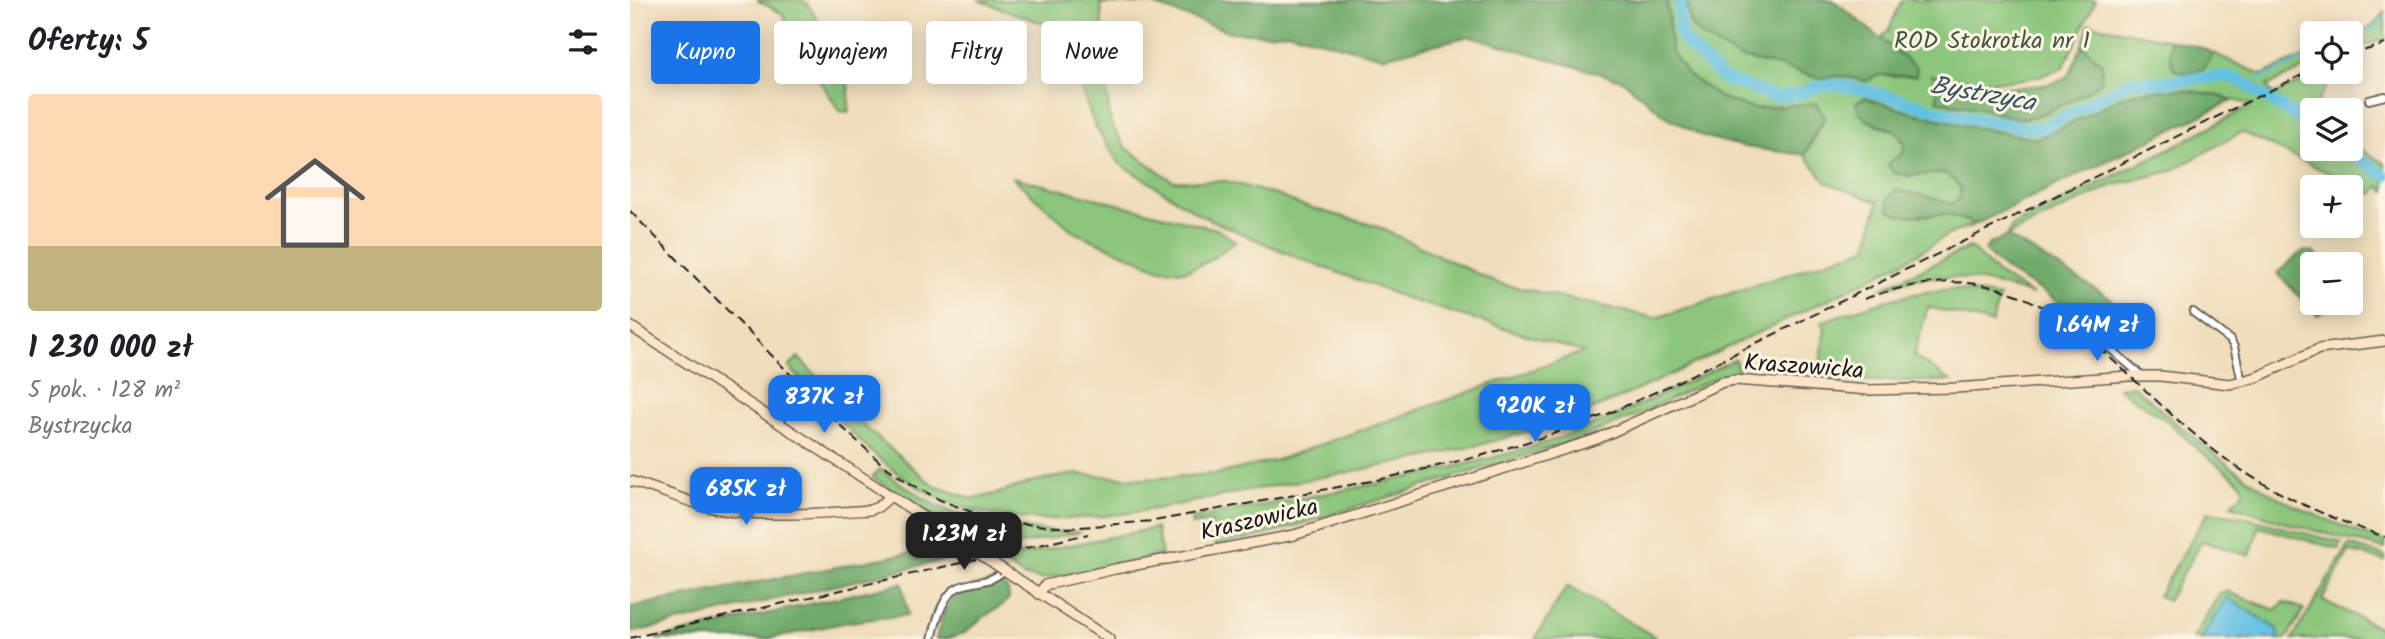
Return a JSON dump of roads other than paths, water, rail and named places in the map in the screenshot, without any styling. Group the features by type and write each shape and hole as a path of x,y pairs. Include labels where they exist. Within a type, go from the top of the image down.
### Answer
{"street":[{"path":"2369,100 2385,96"},
{"path":"2193,312 2230,340 2235,347 2242,382"},
{"path":"630,326 1109,639"},
{"path":"2092,332 2142,376"},
{"name":"Kraszowicka","path":"1039,594 1045,585 1294,535 1597,439 1723,382 1735,380 1868,390 1955,388 2160,376 2217,384 2242,382 2319,349 2385,341"},
{"path":"630,481 698,504 736,512 870,510 878,508 891,496"},
{"path":"932,639 946,598 951,592 960,586 992,580 1004,570"}],"water":[{"path":"2227,597 2277,629 2279,639 2201,639"}],"waterway":[{"name":"Bystrzyca","path":"1680,0 1680,32 1685,42 1724,79 1776,97 1799,94 1834,84 1870,91 1942,112 2024,128 2043,128 2131,81 2163,82 2224,76 2239,80 2300,119"},
{"path":"2363,33 2375,27 2385,16"},
{"path":"2246,85 2300,61"},
{"name":"Bystrzyca","path":"2363,161 2385,176"}],"railway":[{"path":"2363,51 2385,44"},
{"path":"630,211 840,425 882,464 940,500 977,514 1015,523 1068,528 1154,521 1382,479 1480,456 1610,413 2300,76"},
{"path":"1864,299 1924,284 1975,284 2020,296 2060,318 2097,347 2173,416 2234,465 2296,501 2385,537"},
{"path":"630,638 1088,534"}],"park label":[{"name":"ROD Stokrotka nr 1","path":"1992,40"}]}
